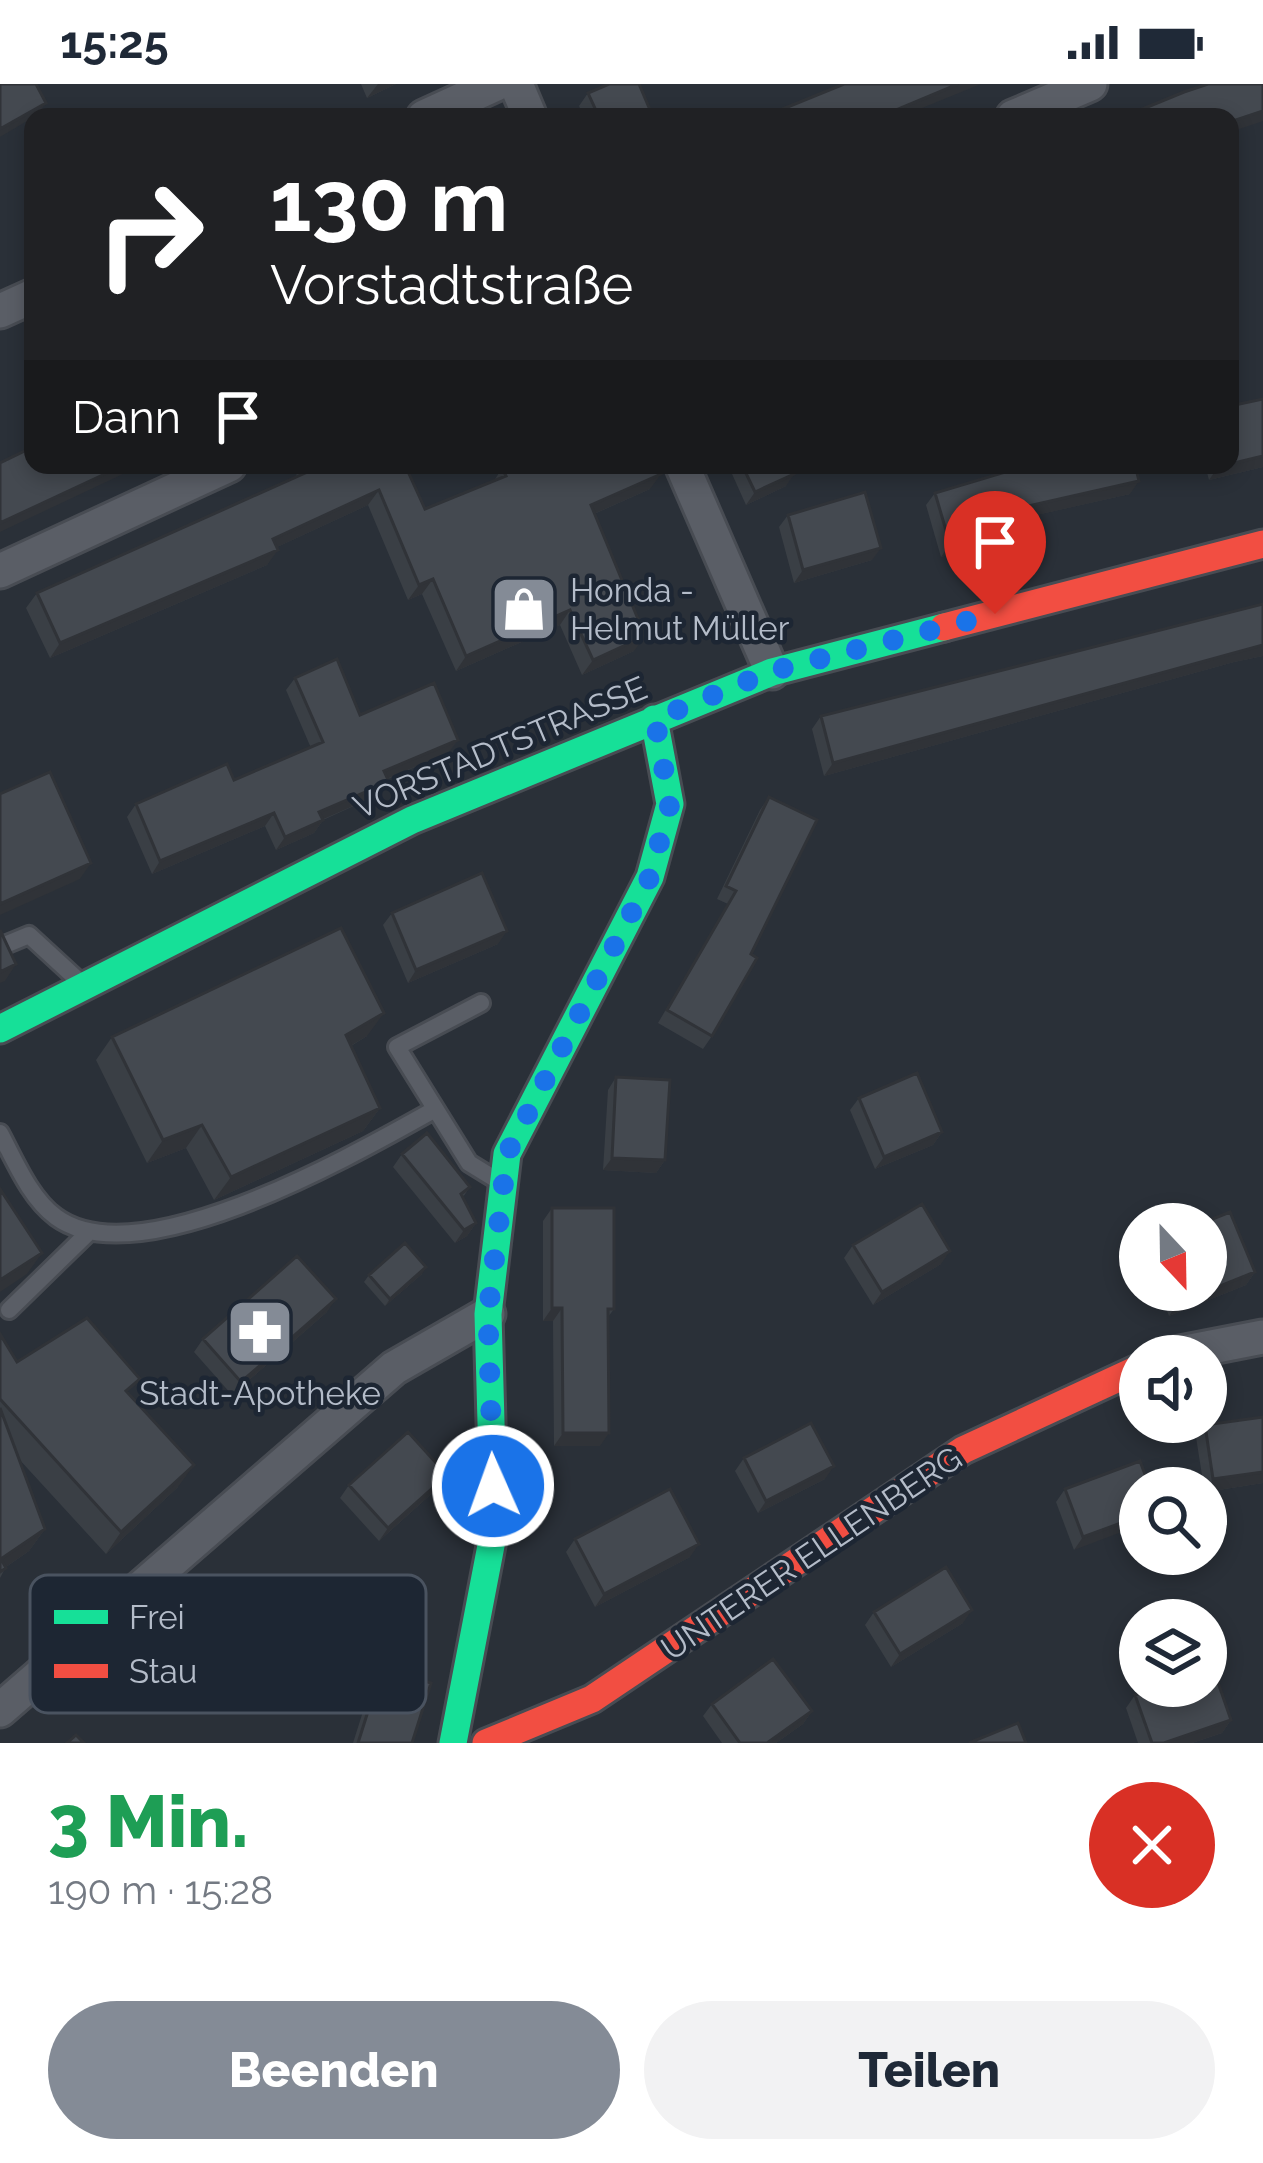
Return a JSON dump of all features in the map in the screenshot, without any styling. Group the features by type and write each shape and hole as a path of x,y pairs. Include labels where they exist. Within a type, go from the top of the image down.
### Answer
{"street":[{"path":"444,108 496,84"},
{"path":"1033,108 1090,84"},
{"path":"0,572 211,474"},
{"path":"686,474 772,671"},
{"name":"VORSTADTSTRASSE","path":"0,1029 412,820 772,671 1263,544"},
{"path":"453,1743 494,1530 488,1314 507,1154 650,877 670,804 655,719"},
{"path":"156,1575 394,1368 488,1314"},
{"path":"1227,1343 1263,1336"},
{"name":"UNTERER ELLENBERG","path":"486,1743 592,1700 963,1450 1119,1378"},
{"path":"0,1710 30,1684"}],"lane":[{"path":"0,947 29,935 84,985"},
{"path":"481,1003 397,1048 431,1111 469,1162 504,1184"},
{"path":"0,1133 32,1190 56,1217 89,1232 133,1234 210,1214 336,1165 431,1111"},
{"path":"9,1310 89,1232"}],"building":[{"path":"0,84 36,84 46,103 24,108 24,115 0,129"},
{"path":"609,84 639,84 649,108 595,108 588,93"},
{"path":"844,84 958,84 901,108 785,108"},
{"path":"1208,84 1263,84 1263,111 1239,119 1239,108 1145,108"},
{"path":"1263,399 1263,456 1239,462 1239,404"},
{"path":"24,451 24,474 105,474 0,523 0,463"},
{"path":"303,474 409,474 425,509 505,474 661,474 591,505 645,636 593,660 570,610 466,656 433,579 419,585 379,490 273,539 278,550 60,643 37,593"},
{"path":"746,474 794,474 755,492"},
{"path":"999,474 1137,474 1139,481 1015,509 1020,524 950,544 935,493"},
{"path":"865,492 881,548 803,570 788,515"},
{"path":"1263,604 1263,645 833,763 821,716"},
{"path":"337,659 360,715 434,683 458,740 384,771 389,782 319,812 323,820 285,837 274,813 160,861 136,804 227,764 234,780 323,742 295,678"},
{"path":"50,772 91,863 0,904 0,794"},
{"path":"769,797 817,820 751,954 757,958 712,1036 667,1010 736,891 726,886"},
{"path":"482,873 507,931 416,970 392,913"},
{"path":"341,928 384,1013 346,1035 380,1108 231,1177 202,1125 163,1140 112,1037"},
{"path":"0,930 16,964 0,972"},
{"path":"917,1073 942,1132 884,1157 859,1098"},
{"path":"616,1077 670,1080 665,1160 612,1158"},
{"path":"427,1133 470,1187 461,1194 476,1223 464,1230 402,1154"},
{"path":"0,1189 42,1253 0,1280"},
{"path":"922,1204 950,1251 882,1292 853,1245"},
{"path":"552,1208 614,1208 614,1309 608,1309 609,1433 563,1433 562,1308 552,1308"},
{"path":"1227,1213 1255,1272 1227,1283"},
{"path":"405,1243 426,1267 390,1299 369,1275"},
{"name":"Stadt-Apotheke","path":"297,1256 336,1299 241,1382 203,1339"},
{"path":"87,1318 140,1379 126,1391 194,1465 121,1532 0,1399 0,1334 17,1362"},
{"path":"0,1408 45,1529 1,1559 6,1568 0,1572"},
{"path":"1263,1417 1263,1472 1227,1477 1227,1467 1211,1467 1208,1443 1227,1443 1227,1422"},
{"path":"811,1423 834,1466 766,1501 744,1458"},
{"path":"408,1432 447,1475 388,1528 349,1485"},
{"path":"1119,1469 1119,1524 1083,1537 1065,1489"},
{"path":"670,1489 699,1544 604,1594 575,1539"},
{"path":"946,1567 972,1610 900,1654 874,1612"},
{"path":"773,1659 812,1711 767,1743 740,1743 712,1704"},
{"path":"1139,1707 1226,1707 1231,1720 1152,1743"},
{"path":"367,1713 422,1713 412,1743 358,1743"},
{"path":"1018,1723 1026,1743 969,1743"}],"traffic: fast":[{"path":"0,1029 412,820 772,672 944,627"},
{"path":"453,1743 494,1530 488,1314 507,1154 650,877 670,804 654,719"}],"traffic: jam":[{"path":"944,627 1263,544"},
{"path":"486,1743 592,1699 963,1450 1119,1378"}],"place":[{"name":"Honda - Helmut Müller","path":"524,609"},
{"name":"Stadt-Apotheke","path":"260,1332"}],"route":[{"path":"493,1486 488,1314 507,1154 650,877 670,804 655,719 772,671 995,614"}]}
